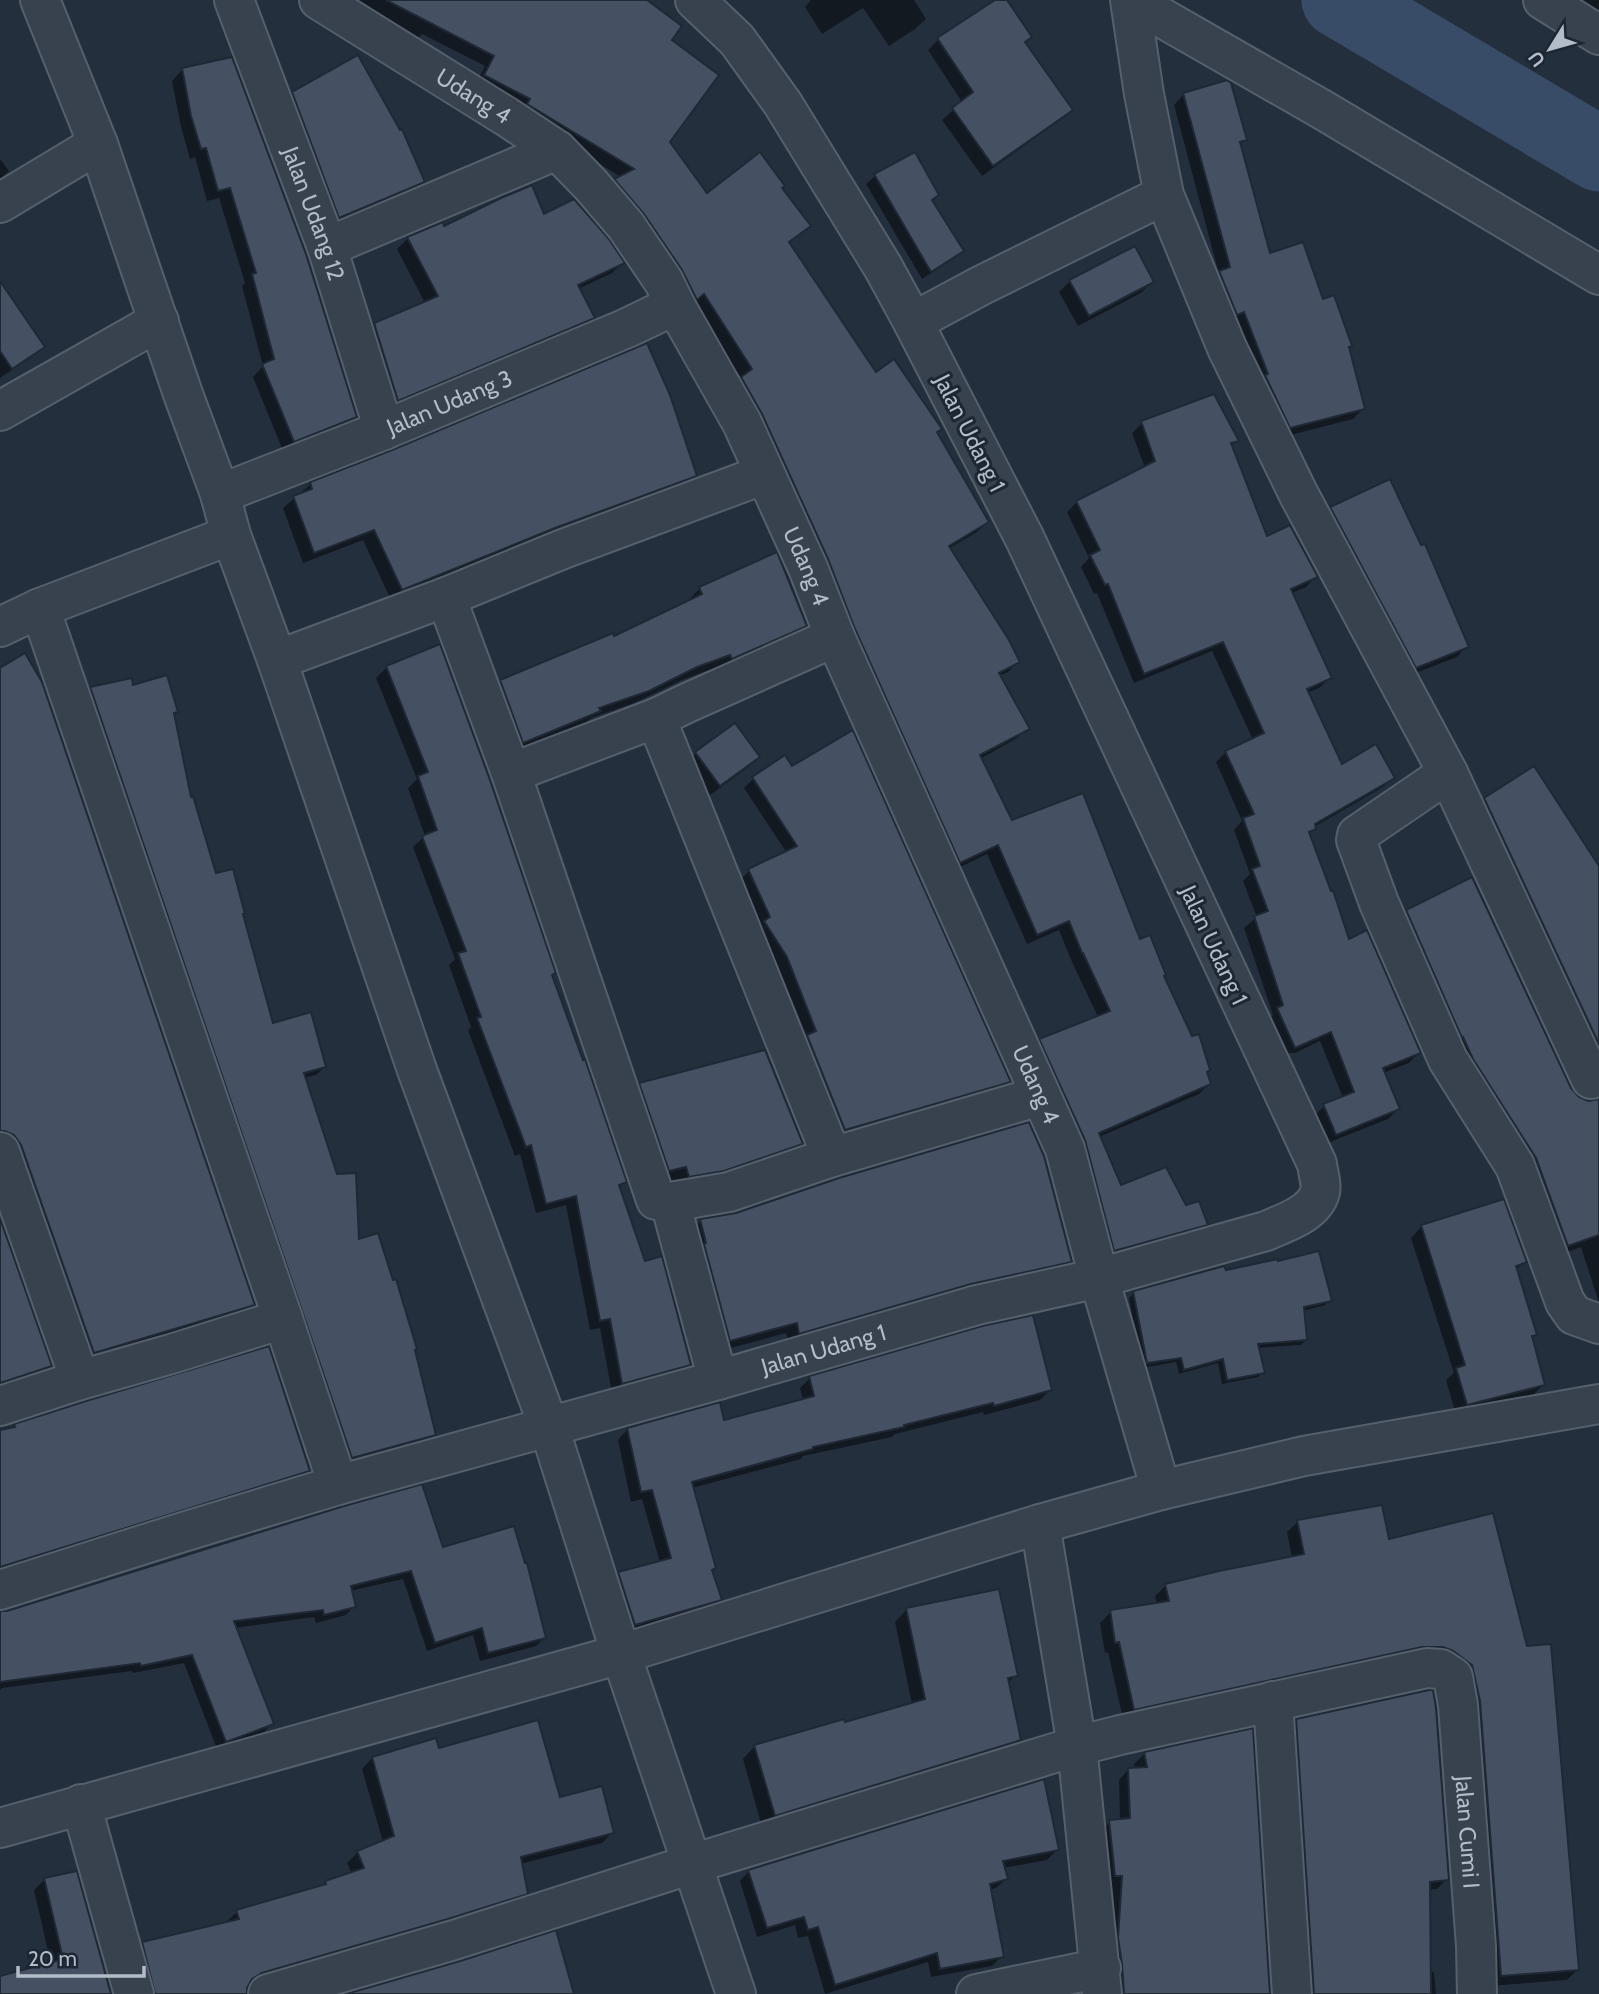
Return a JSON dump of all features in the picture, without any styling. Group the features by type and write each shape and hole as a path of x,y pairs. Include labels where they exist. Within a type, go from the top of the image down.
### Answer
{"street":[{"path":"40,0 98,144 417,1070 549,1427 621,1654 736,1994"},
{"name":"Jalan Udang 12","path":"234,0 327,247 384,430"},
{"name":"Udang 4","path":"319,0 556,150 592,185 626,226 664,282 742,423 808,568 835,638 1065,1149 1099,1278 1161,1490"},
{"name":"Jalan Udang 1","path":"0,1590 338,1485 977,1305 1099,1278 1266,1231 1312,1207 1321,1190 1317,1164 1025,539 913,322 883,267 783,104 737,40 695,0"},
{"path":"1131,0 1143,94 1164,195 1227,348 1299,495 1448,773 1591,1079"},
{"path":"1131,0 1323,110 1599,275"},
{"path":"1543,0 1599,35"},
{"path":"0,203 98,144"},
{"path":"327,247 556,150"},
{"path":"913,322 1164,195"},
{"name":"Jalan Udang 3","path":"220,494 384,430 627,328 675,305"},
{"path":"0,411 159,321"},
{"path":"277,660 765,474"},
{"path":"0,627 40,608 231,536"},
{"path":"446,597 511,773 656,1200 670,1202 729,1192 832,1157 1040,1096"},
{"path":"40,608 338,1485"},
{"path":"511,773 656,718 835,638"},
{"path":"656,718 832,1157"},
{"path":"1448,773 1357,835 1356,840 1379,903 1448,1060 1516,1166 1565,1302 1574,1315 1599,1324"},
{"path":"0,1152 80,1380"},
{"path":"670,1202 718,1380"},
{"path":"0,1406 283,1319"},
{"path":"0,1828 621,1654 1040,1524 1161,1490 1304,1456 1599,1404"},
{"path":"976,1994 1102,1981 1077,1746 1040,1524"},
{"name":"Jalan Cumi I","path":"1273,1701 1427,1668 1448,1672 1453,1677 1458,1705 1478,1994"},
{"path":"268,1994 454,1940 1077,1746 1273,1701 1292,1994"},
{"path":"81,1804 134,1994"}],"building":[{"path":"386,0 647,0 682,26 672,40 719,75 670,142 707,193 760,152 785,186 782,188 811,226 789,242 876,372 894,359 942,429 937,432 989,522 949,546 1009,640 1020,662 999,673 1030,729 980,755 1012,820 1083,793 1140,939 1150,935 1166,975 1164,976 1192,1036 1199,1034 1210,1070 1207,1072 1211,1084 1099,1133 1121,1185 1166,1167 1186,1205 1199,1201 1208,1225 1114,1251 1085,1140 1039,1039 1110,1011 1069,921 1037,935 998,845 960,863 855,629 828,559 762,414 741,377 752,369 704,294 697,300 682,270 644,214 614,179 634,169 527,104 530,99 484,75 494,56"},
{"path":"995,0 1007,0 1032,37 1025,42 1073,110 993,166 952,108 973,92 937,38"},
{"path":"358,55 400,130 402,129 425,182 339,218 292,92"},
{"path":"232,57 306,254 357,417 294,442 262,364 274,359 252,274 256,273 230,188 218,191 206,148 201,149 191,116 182,68"},
{"path":"1227,80 1231,83 1247,140 1240,142 1270,253 1303,242 1323,299 1334,295 1352,346 1349,347 1365,409 1290,428 1265,375 1268,374 1244,312 1237,315 1219,271 1230,267 1183,93"},
{"path":"915,152 939,195 932,200 964,251 931,272 874,174"},
{"path":"532,185 544,214 574,199 609,239 625,263 578,285 595,318 398,401 374,323 438,296 407,237 443,222 444,226"},
{"path":"1135,246 1154,282 1089,316 1069,280"},
{"path":"0,281 45,347 12,369 0,351"},
{"path":"647,343 670,395 697,476 555,528 402,590 374,530 314,553 293,496 312,489 310,482"},
{"path":"1214,394 1239,441 1231,443 1267,536 1290,525 1318,577 1291,589 1332,678 1307,689 1342,764 1376,744 1395,778 1315,824 1316,829 1309,832 1331,891 1333,890 1349,939 1367,930 1421,1053 1383,1068 1400,1109 1336,1135 1323,1104 1354,1092 1331,1032 1295,1048 1277,1008 1283,1005 1254,916 1268,911 1252,869 1260,866 1243,818 1254,814 1225,751 1264,733 1223,642 1144,674 1108,584 1105,585 1090,555 1100,550 1076,501 1155,461 1141,421"},
{"path":"1390,479 1421,545 1425,544 1469,647 1416,668 1330,507"},
{"path":"777,552 807,626 732,659 730,655 697,667 649,691 599,708 601,711 523,743 500,680 613,633 614,636 702,594 699,587"},
{"path":"440,644 556,973 552,975 583,1060 585,1059 627,1182 619,1185 645,1261 662,1256 691,1365 622,1384 610,1319 600,1321 576,1196 546,1204 531,1145 526,1147 477,1018 481,1017 458,953 466,951 422,836 437,830 418,776 428,772 386,666"},
{"path":"25,653 42,682 255,1305 94,1353 21,1145 14,1135 0,1131 0,668"},
{"path":"167,675 178,712 174,713 191,797 193,796 216,873 233,869 273,1023 311,1012 326,1067 304,1073 337,1174 356,1173 359,1239 378,1233 393,1280 396,1279 417,1349 415,1350 436,1435 352,1458 90,687 132,678 133,685"},
{"path":"735,723 760,757 720,786 695,752"},
{"path":"853,730 1011,1082 845,1130 807,1035 816,1031 787,957 764,921 770,917 748,869 797,846 752,777 785,755 792,766"},
{"path":"1534,766 1599,866 1599,1044 1484,798"},
{"path":"1472,877 1571,1088 1579,1097 1588,1101 1599,1099 1599,1235 1568,1246 1536,1158 1473,1059 1406,910"},
{"path":"765,1050 803,1144 724,1171 689,1177 686,1167 669,1171 639,1083"},
{"path":"1029,1122 1044,1156 1072,1262 971,1284 799,1334 797,1323 730,1341 700,1219 736,1213 839,1178"},
{"path":"1504,1199 1527,1262 1516,1266 1537,1335 1532,1336 1545,1385 1467,1405 1456,1368 1465,1365 1421,1225"},
{"path":"0,1218 52,1366 0,1383"},
{"path":"1319,1251 1332,1301 1304,1307 1307,1340 1258,1344 1265,1373 1227,1380 1223,1359 1184,1370 1181,1358 1147,1363 1133,1291 1224,1266 1226,1270"},
{"path":"1033,1315 1052,1390 994,1406 993,1403 904,1427 813,1447 692,1482 716,1568 712,1570 722,1600 635,1625 618,1572 671,1558 652,1490 641,1492 627,1428 720,1402 724,1420 814,1396 809,1376 982,1326"},
{"path":"269,1346 310,1471 0,1567 0,1430"},
{"path":"422,1484 443,1547 514,1526 527,1563 546,1638 488,1653 482,1628 435,1643 411,1571 351,1586 356,1607 324,1615 323,1610 234,1621 274,1724 226,1742 192,1655 141,1666 140,1663 0,1682 0,1611"},
{"path":"1382,1505 1389,1539 1493,1513 1527,1646 1551,1644 1579,1970 1501,1976 1480,1701 1472,1665 1453,1651 1443,1647 1422,1647 1134,1710 1119,1642 1115,1643 1110,1610 1169,1601 1165,1584 1304,1554 1297,1520"},
{"path":"999,1589 1018,1676 1008,1678 1021,1740 775,1816 754,1745 925,1699 906,1608"},
{"path":"1433,1690 1436,1708 1449,1880 1430,1882 1431,1994 1314,1994 1296,1719"},
{"path":"538,1720 560,1797 602,1786 614,1833 521,1857 528,1894 262,1973 252,1979 247,1994 155,1994 142,1942 239,1919 236,1910 326,1884 325,1881 364,1868 357,1851 394,1836 372,1757 436,1738 439,1748"},
{"path":"1253,1728 1270,1994 1124,1994 1118,1938 1122,1876 1115,1876 1109,1820 1130,1818 1128,1768 1147,1767 1144,1752"},
{"path":"1044,1779 1059,1850 1003,1861 1008,1879 990,1884 1004,1957 940,1969 937,1953 835,1985 818,1927 808,1930 804,1917 767,1928 748,1870"},
{"path":"77,1871 111,1994 0,1994 0,1976 63,1959 44,1878"},
{"path":"556,1930 574,1994 346,1994 460,1961"}],"waterway":[{"path":"1339,0 1599,154"}]}
